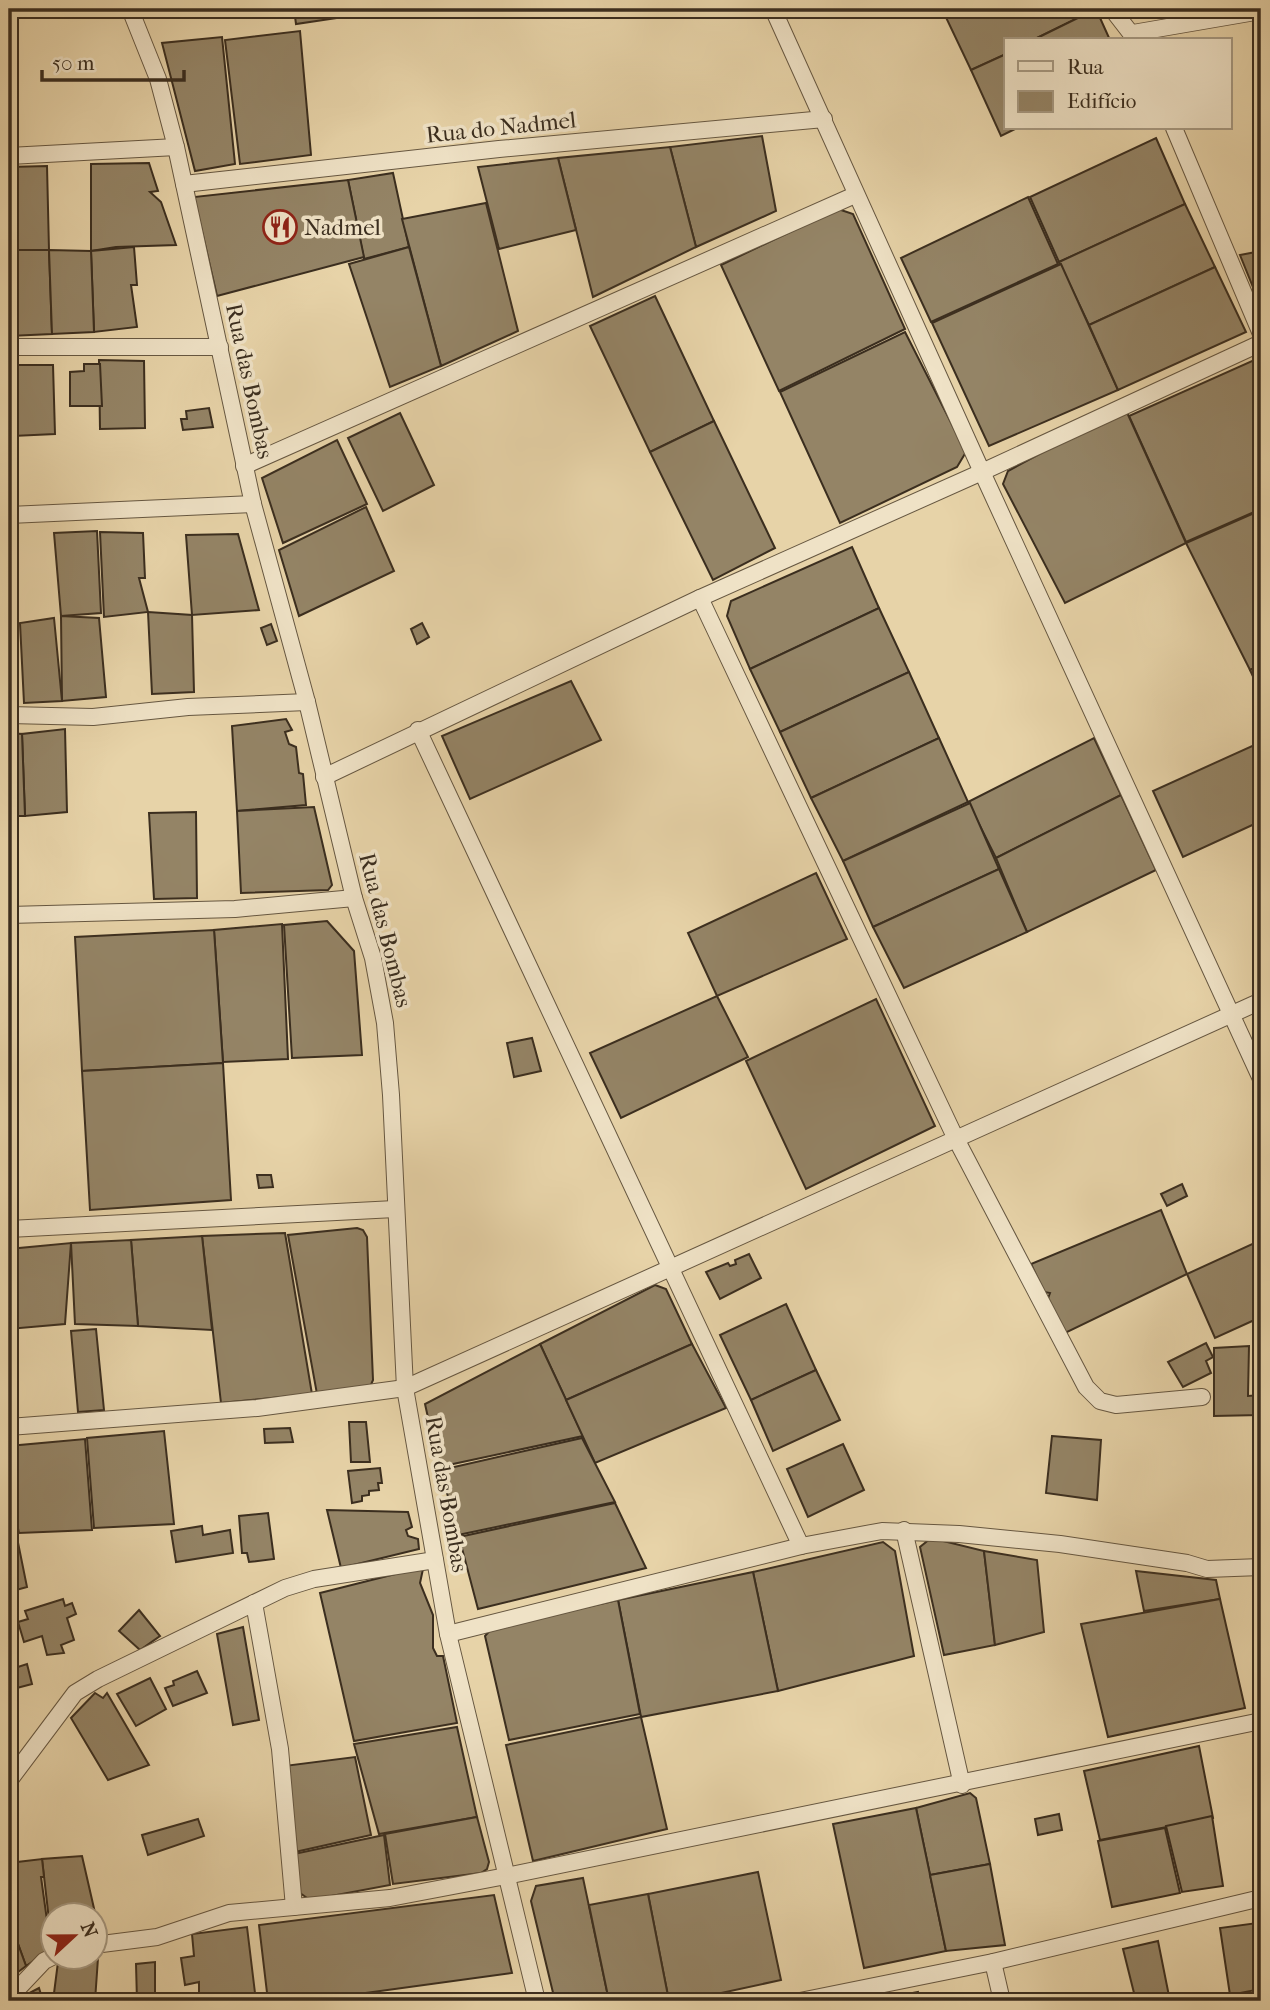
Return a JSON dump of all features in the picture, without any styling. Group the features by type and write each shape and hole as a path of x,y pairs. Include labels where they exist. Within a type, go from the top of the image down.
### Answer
{"street":[{"name":"Rua das Bombas","path":"130,9 158,79 176,147 253,504 307,702 354,898 373,958 385,1023 391,1095 405,1388 448,1634 537,2001"},
{"path":"773,9 824,119 855,195 1261,1079"},
{"path":"1112,9 1135,36 1261,11"},
{"name":"Rua do Nadmel","path":"184,184 512,148 824,119"},
{"path":"1175,130 1261,334"},
{"path":"9,156 176,147"},
{"path":"244,466 855,195"},
{"path":"324,777 700,598 1261,343"},
{"path":"9,347 220,347"},
{"path":"9,514 253,504"},
{"path":"700,598 955,1137 1086,1387 1100,1401 1116,1405 1202,1397"},
{"path":"9,715 93,717 188,707 307,702"},
{"path":"418,730 801,1546"},
{"path":"9,915 234,909 354,898"},
{"path":"9,1427 257,1408 405,1388 671,1269 955,1137 1261,1001"},
{"path":"9,1229 395,1209"},
{"path":"904,1530 962,1785"},
{"path":"448,1634 801,1546 882,1531 904,1530 1060,1544 1187,1563 1207,1569 1261,1567"},
{"path":"9,1781 75,1693 254,1603 314,1579 435,1560"},
{"path":"254,1603 280,1749 294,1907"},
{"path":"108,1943 157,1937 229,1913 390,1898 506,1876 962,1785 1261,1721"},
{"path":"800,2001 993,1962 1261,1898"},
{"path":"993,1962 1002,2001"},
{"path":"9,1998 38,1967"}],"building":[{"path":"294,9 363,9 364,14 296,24"},
{"path":"942,9 1096,9 1037,38 1004,38 1004,55 971,70"},
{"path":"1096,9 1109,38 1037,38"},
{"path":"300,31 311,155 240,164 225,40"},
{"path":"222,37 235,164 195,171 162,43"},
{"path":"1004,55 1004,130 1013,130 1001,136 971,70"},
{"path":"762,136 776,211 696,247 670,147"},
{"path":"1156,138 1185,204 1059,262 1030,197"},
{"path":"670,147 696,247 593,297 558,158"},
{"path":"558,158 576,230 499,249 478,167"},
{"path":"149,163 158,191 150,192 161,202 176,245 116,247 91,251 91,164"},
{"path":"47,166 49,250 9,250 9,167"},
{"path":"393,173 409,247 364,259 348,180"},
{"name":"Nadmel","path":"348,180 364,257 217,296 194,197"},
{"path":"1028,197 1058,264 931,322 901,258"},
{"path":"486,203 518,331 441,366 402,219"},
{"path":"1185,204 1215,267 1089,325 1059,262"},
{"path":"838,209 853,214 905,329 779,391 721,265"},
{"path":"134,247 137,285 131,285 137,327 94,332 91,251"},
{"path":"409,247 441,366 390,387 349,264"},
{"path":"9,250 49,250 52,334 9,336"},
{"path":"49,250 91,251 94,332 52,334"},
{"path":"1261,251 1261,307 1240,255"},
{"path":"1061,264 1118,390 989,446 932,323"},
{"path":"1215,267 1246,332 1118,390 1089,325"},
{"path":"655,296 714,421 650,452 590,326"},
{"path":"905,332 966,452 957,467 840,523 780,392"},
{"path":"99,360 144,361 145,428 100,429"},
{"path":"1252,361 1261,365 1261,509 1186,542 1129,416"},
{"path":"84,364 100,364 102,406 70,406 70,372 84,371"},
{"path":"9,365 53,365 55,434 13,436"},
{"path":"9,379 13,436 9,436"},
{"path":"209,408 213,427 183,430 181,419 187,419 186,411"},
{"path":"1125,408 1186,543 1065,603 1003,484 1008,471"},
{"path":"400,413 434,485 383,511 348,438"},
{"path":"714,421 775,548 713,580 650,452"},
{"path":"337,440 367,504 283,543 262,478"},
{"path":"366,507 394,571 299,616 279,550"},
{"path":"1261,510 1261,665 1250,670 1186,543"},
{"path":"97,531 101,613 61,616 54,533"},
{"path":"100,532 143,533 145,578 139,578 148,612 104,617"},
{"path":"16,533 17,617 9,617 9,534"},
{"path":"238,534 259,610 192,615 186,535"},
{"path":"852,547 879,608 750,669 727,616 731,601"},
{"path":"879,608 909,672 780,732 750,669"},
{"path":"148,612 192,615 194,692 152,694"},
{"path":"61,616 99,618 106,697 62,701"},
{"path":"54,618 62,701 24,703 20,623"},
{"path":"422,623 429,637 417,644 411,629"},
{"path":"271,624 277,641 267,645 261,628"},
{"path":"1261,665 1261,694 1250,670"},
{"path":"909,672 939,738 811,798 780,732"},
{"path":"571,681 601,740 470,799 442,736"},
{"path":"286,719 292,730 285,732 289,744 296,747 299,773 303,774 306,805 237,811 232,726"},
{"path":"65,729 67,812 25,816 22,734"},
{"path":"9,733 22,734 25,816 9,816"},
{"path":"939,738 968,802 843,861 811,798"},
{"path":"1094,738 1121,795 996,858 968,802"},
{"path":"1261,742 1261,821 1183,857 1153,791"},
{"path":"1121,795 1156,870 1027,932 996,858"},
{"path":"970,803 999,869 873,927 843,861"},
{"path":"314,807 332,885 328,890 241,893 237,811"},
{"path":"196,812 197,898 154,899 149,813"},
{"path":"999,869 1027,932 904,988 873,927"},
{"path":"816,873 847,939 717,996 688,933"},
{"path":"327,921 354,951 362,1055 292,1058 284,925"},
{"path":"282,924 288,1059 223,1062 214,930"},
{"path":"214,930 223,1063 82,1071 75,937"},
{"path":"717,996 748,1057 621,1118 590,1053"},
{"path":"876,999 935,1126 806,1189 746,1061"},
{"path":"532,1038 541,1071 514,1077 507,1043"},
{"path":"223,1063 231,1200 90,1210 82,1071"},
{"path":"257,1175 271,1175 273,1187 259,1188"},
{"path":"1182,1184 1187,1196 1167,1206 1161,1194"},
{"path":"1161,1210 1187,1274 1063,1334 1047,1301 1050,1293 1044,1292 1031,1264"},
{"path":"357,1228 363,1230 367,1237 373,1380 370,1387 317,1394 288,1235"},
{"path":"285,1233 312,1394 221,1403 202,1236"},
{"path":"202,1236 212,1330 138,1326 131,1240"},
{"path":"131,1240 138,1326 75,1324 71,1243"},
{"path":"1261,1240 1261,1317 1215,1338 1187,1274"},
{"path":"71,1243 65,1324 9,1329 9,1249"},
{"path":"749,1254 761,1278 720,1299 706,1272 728,1263 730,1266 736,1264 735,1260"},
{"path":"655,1285 666,1289 692,1344 566,1400 540,1344"},
{"path":"786,1304 816,1370 751,1400 720,1335"},
{"path":"96,1329 104,1410 78,1412 71,1331"},
{"path":"1206,1343 1213,1357 1206,1361 1211,1373 1183,1387 1168,1362"},
{"path":"540,1344 583,1436 439,1467 425,1404"},
{"path":"692,1344 726,1408 595,1463 566,1400"},
{"path":"1249,1346 1248,1396 1260,1395 1260,1415 1214,1416 1214,1348"},
{"path":"816,1370 840,1420 773,1451 751,1400"},
{"path":"349,1422 366,1422 370,1462 351,1462"},
{"path":"290,1428 293,1442 265,1443 264,1429"},
{"path":"164,1431 174,1524 94,1528 87,1438"},
{"path":"1052,1436 1101,1440 1097,1500 1046,1493"},
{"path":"582,1438 615,1502 458,1535 441,1470"},
{"path":"85,1439 92,1530 19,1533 9,1487 9,1446"},
{"path":"843,1444 864,1490 808,1517 787,1469"},
{"path":"380,1468 382,1483 378,1483 379,1490 369,1491 369,1495 362,1496 362,1501 352,1503 348,1471"},
{"path":"9,1498 27,1587 9,1592"},
{"path":"615,1503 646,1568 478,1609 459,1537"},
{"path":"327,1510 408,1512 412,1527 406,1530 408,1536 418,1539 419,1549 341,1568"},
{"path":"268,1513 274,1559 249,1562 247,1553 242,1553 239,1516"},
{"path":"202,1526 203,1535 230,1530 233,1553 176,1562 171,1531"},
{"path":"931,1538 984,1551 995,1645 944,1655 920,1547"},
{"path":"883,1542 895,1551 914,1656 778,1691 753,1572"},
{"path":"984,1551 1037,1560 1044,1632 995,1645"},
{"path":"423,1569 420,1583 433,1615 433,1648 437,1656 443,1656 457,1723 354,1741 320,1593"},
{"path":"1136,1571 1216,1580 1220,1599 1144,1611"},
{"path":"753,1572 778,1691 641,1717 618,1600"},
{"path":"63,1599 65,1606 72,1603 76,1614 67,1618 74,1640 61,1645 64,1653 47,1655 42,1636 24,1642 18,1622 28,1619 25,1611"},
{"path":"1220,1599 1245,1708 1108,1737 1081,1624"},
{"path":"618,1600 640,1714 509,1740 485,1636 492,1628"},
{"path":"139,1610 160,1636 140,1650 119,1631"},
{"path":"243,1627 259,1720 233,1725 217,1634"},
{"path":"15,1655 18,1667 27,1664 32,1684 13,1689 15,1698 9,1700 9,1656"},
{"path":"197,1671 207,1693 173,1706 165,1688 174,1685 173,1681"},
{"path":"150,1678 166,1709 136,1726 117,1694"},
{"path":"95,1693 103,1698 107,1693 149,1765 108,1780 71,1718"},
{"path":"641,1717 667,1829 533,1861 506,1745"},
{"path":"457,1727 477,1817 379,1834 354,1744"},
{"path":"1199,1746 1213,1818 1100,1840 1084,1771"},
{"path":"355,1757 371,1835 295,1852 284,1766"},
{"path":"970,1793 976,1798 990,1864 930,1875 916,1808"},
{"path":"916,1808 946,1951 864,1968 833,1824"},
{"path":"1059,1814 1062,1830 1038,1835 1035,1819"},
{"path":"1212,1816 1223,1886 1182,1892 1166,1826"},
{"path":"477,1817 489,1862 487,1869 481,1873 393,1884 385,1834"},
{"path":"198,1819 204,1836 148,1855 142,1835"},
{"path":"1165,1828 1180,1893 1112,1907 1098,1841"},
{"path":"384,1835 390,1885 310,1900 300,1893 294,1854"},
{"path":"82,1856 93,1902 47,1902 42,1859"},
{"path":"42,1859 44,1902 38,1902 38,1958 26,1966 9,1919 9,1863"},
{"path":"990,1864 1005,1945 946,1951 930,1875"},
{"path":"758,1872 781,1980 684,2001 669,2001 648,1894"},
{"path":"583,1878 609,2001 555,2001 531,1901 536,1886"},
{"path":"648,1894 669,2001 609,2001 589,1905"},
{"path":"494,1895 512,1973 307,2001 268,2001 259,1925"},
{"path":"1261,1914 1261,1935 1257,1915"},
{"path":"9,1919 26,1966 9,1979"},
{"path":"1257,1923 1261,1940 1261,1989 1230,1995 1220,1928"},
{"path":"247,1927 255,1993 199,1995 199,1982 185,1985 181,1958 194,1956 192,1934"},
{"path":"1158,1941 1170,2001 1136,2001 1123,1949"},
{"path":"155,1962 155,2000 137,2001 136,1964"},
{"path":"57,1972 97,1972 95,2001 53,2001"},
{"path":"39,1988 43,2001 16,2000"},
{"path":"918,1992 920,2001 882,1999"}],"place":[{"name":"Nadmel","path":"280,227"}]}
